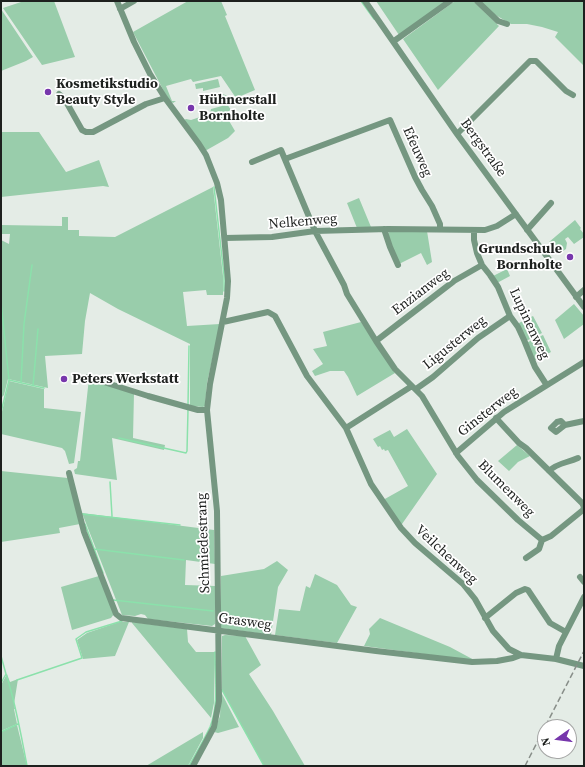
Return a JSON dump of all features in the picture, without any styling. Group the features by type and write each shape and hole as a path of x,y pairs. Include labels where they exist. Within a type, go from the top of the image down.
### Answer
{"street":[{"name":"Schmiedestrang","path":"117,1 134,42 150,74 165,98 206,155 217,183 221,200 225,238 228,298 210,384 207,410 217,511 219,701 218,715 214,727 193,766"},
{"path":"120,9 134,1"},
{"name":"Bergstraße","path":"365,1 457,134 584,307"},
{"path":"394,41 450,1"},
{"path":"477,1 498,21 507,24"},
{"path":"457,134 530,61 536,61 566,91 573,95"},
{"path":"59,94 64,98 82,130 86,132 93,132 146,104 165,98"},
{"name":"Efeuweg","path":"285,159 390,120 420,186 432,206 440,224 440,229"},
{"path":"252,162 281,150 315,232"},
{"path":"527,230 551,203"},
{"name":"Nelkenweg","path":"225,238 272,237 315,232 384,229 440,229 474,231 489,229 497,226 516,214"},
{"path":"384,229 398,265"},
{"name":"Lupinenweg","path":"474,231 474,240 477,253 482,265 498,287 510,316 518,326 535,367 546,384"},
{"name":"Ginsterweg","path":"315,232 347,294 376,341 395,369 422,396 456,453 496,418 546,384 584,362"},
{"name":"Enzianweg","path":"376,341 454,281 482,265"},
{"path":"576,297 584,290"},
{"name":"Veilchenweg","path":"223,322 268,312 275,316 307,376 346,428 371,484 401,528 415,543 463,584 475,599 485,618 500,639 510,649 521,655 556,659 584,666"},
{"name":"Ligusterweg","path":"414,387 433,377 478,338 510,316"},
{"path":"88,377 198,410 207,410"},
{"path":"346,428 382,404 414,387"},
{"path":"496,418 519,443 526,448 582,503 584,507 583,510 551,536 542,540 539,549 526,558"},
{"path":"564,425 584,421"},
{"name":"Blumenweg","path":"456,453 477,480 518,520 542,540"},
{"path":"549,471 555,465 570,462 578,458"},
{"name":"Grasweg","path":"69,472 84,532 118,616 121,618 472,662 497,661 521,655"},
{"path":"485,618 516,593 525,589 528,590 550,623 566,632"},
{"path":"556,659 559,646 584,596"}],"green space":[{"path":"24,1 54,1 75,57 42,65 3,8"},
{"path":"188,1 221,1 227,15 225,16 255,90 236,98 221,76 193,82 191,79 166,86 172,101 176,101 173,103 169,101 133,32"},
{"path":"376,1 447,1 399,35"},
{"path":"455,1 473,1 499,26 438,90 403,39"},
{"path":"480,1 584,1 584,66 555,37 558,32 527,24 511,24 492,13"},
{"path":"1,9 33,57 1,71"},
{"path":"218,79 220,87 203,91 203,88 196,89 195,84"},
{"path":"220,94 227,96 231,102 227,104 231,110 225,114 235,131 228,138 205,151 184,120 191,120 200,117 210,113 211,109 222,106"},
{"path":"1,132 39,132 66,172 99,160 109,187 103,186 1,197"},
{"path":"213,187 223,276 223,295 207,295 206,290 183,292 187,326 220,324 207,383 205,406 190,406 190,344 118,309 90,293 85,321 82,354 45,356 48,388 8,379 4,395 1,398 1,240 9,244 10,234 1,234 1,225 62,226 62,217 68,217 68,230 79,230 79,236 115,237"},
{"path":"359,198 371,227 357,228 347,203"},
{"path":"575,220 581,228 580,229 584,234 584,237 574,244 568,237 565,239 567,243 566,249 560,253 555,252 549,242"},
{"path":"391,231 427,231 432,262 427,265 421,253 399,264 388,233"},
{"path":"507,269 510,276 497,283 493,276"},
{"path":"574,304 584,316 584,324 564,339 555,320"},
{"path":"533,316 542,333 526,341 519,323"},
{"path":"361,322 395,373 357,396 344,371 330,371 315,376 312,371 323,364 313,349 327,346 323,332"},
{"path":"543,335 551,352 534,361 526,343"},
{"path":"89,378 134,393 133,438 165,445 164,450 112,438 117,480 75,474 74,470 77,468 78,461 80,461"},
{"path":"9,381 44,389 44,408 81,412 74,463 69,464 65,451 62,448 1,434 1,416"},
{"path":"407,429 437,474 400,525 383,500 408,486 388,450 382,450 373,439 390,430 394,437"},
{"path":"517,445 530,456 518,462 509,471 498,461"},
{"path":"1,471 68,478 80,524 59,528 60,533 1,542"},
{"path":"82,513 214,530 215,564 186,560 185,585 215,586 215,624 212,626 148,619 145,615 141,614 135,616 122,615"},
{"path":"277,561 288,570 278,587 271,635 221,628 221,576 264,569"},
{"path":"315,574 337,585 351,605 357,607 337,643 275,635 279,609 300,611 306,586 310,588"},
{"path":"99,576 114,614 111,618 72,630 61,587"},
{"path":"380,618 450,647 476,661 364,646 370,634 369,629"},
{"path":"119,622 129,622 115,656 83,659 77,640 87,633"},
{"path":"132,623 187,629 188,642 196,652 215,652 214,703 211,718"},
{"path":"222,636 245,636 261,665 249,674 273,711 305,766 264,766 222,690"},
{"path":"7,674 10,682 18,679 14,704 17,724 1,731 1,685"},
{"path":"221,692 239,727 218,733 214,732 220,716"},
{"path":"17,725 27,766 1,766 1,732"},
{"path":"203,732 203,738 188,766 146,766"}],"waterway":[{"path":"361,1 374,19"},
{"path":"214,187 224,275 224,291"},
{"path":"21,383 24,324 32,265"},
{"path":"1,302 9,380 1,412"},
{"path":"33,386 38,329"},
{"path":"188,405 189,346"},
{"path":"9,380 44,388"},
{"path":"119,438 186,453 188,410"},
{"path":"110,482 112,516"},
{"path":"82,514 180,525"},
{"path":"85,524 103,573"},
{"path":"94,549 184,560"},
{"path":"113,600 213,611"},
{"path":"17,680 82,658 76,639 86,632 122,621"},
{"path":"189,766 208,732 213,718 216,700 215,652"},
{"path":"1,656 6,674 1,683"},
{"path":"6,674 10,685 27,766"},
{"path":"222,690 264,766"},
{"path":"1,732 18,724"}],"railway":[{"path":"525,766 584,651"}],"place":[{"name":"Kosmetikstudio Beauty Style","path":"48,92"},
{"name":"Hühnerstall Bornholte","path":"191,108"},
{"name":"Grundschule Bornholte","path":"570,257"},
{"name":"Peters Werkstatt","path":"64,379"}]}
